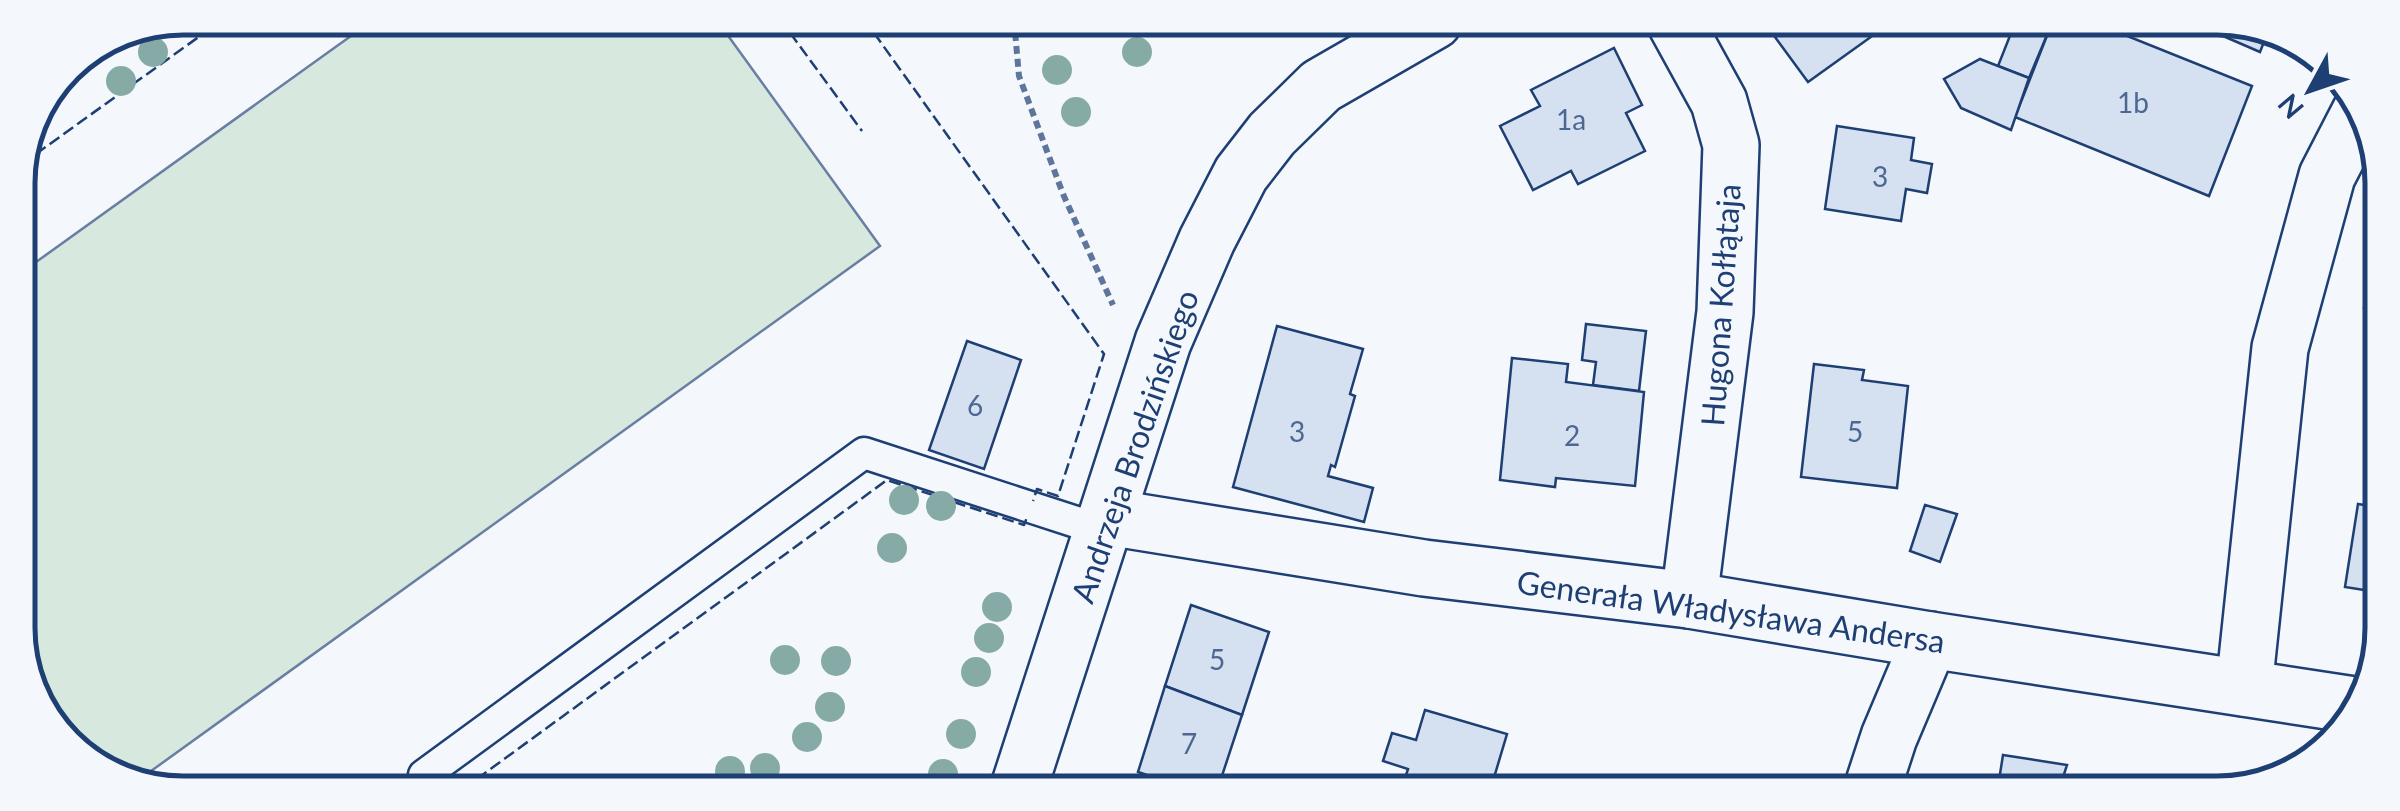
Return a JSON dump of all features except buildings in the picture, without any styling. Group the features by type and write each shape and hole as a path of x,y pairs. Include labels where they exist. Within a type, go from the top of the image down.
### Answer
{"street":[{"name":"Andrzeja Brodzińskiego","path":"1030,776 1163,342 1207,240 1242,174 1272,134 1321,86 1410,35"},
{"name":"Hugona Kołłątaja","path":"1682,35 1719,102 1731,145 1725,312 1690,600"},
{"path":"2244,688 2280,348 2327,176 2353,126"},
{"name":"Generała Władysława Andersa","path":"1106,524 1690,600 2344,703"},
{"path":"1876,776 1930,640"}],"lane":[{"path":"424,775 864,453 1106,524"}],"path":[{"path":"1015,35 1019,76 1064,194 1118,317 1163,342"}],"shaded area":[{"path":"352,35 728,35 880,246 150,772 109,756 72,726 50,693 38,657 35,263"}],"fence":[{"path":"39,152 201,35"},
{"path":"792,35 862,131"},
{"path":"875,35 1104,354 1058,496 1037,489 1033,501"},
{"path":"481,776 887,480 1024,525 1028,515"}]}
